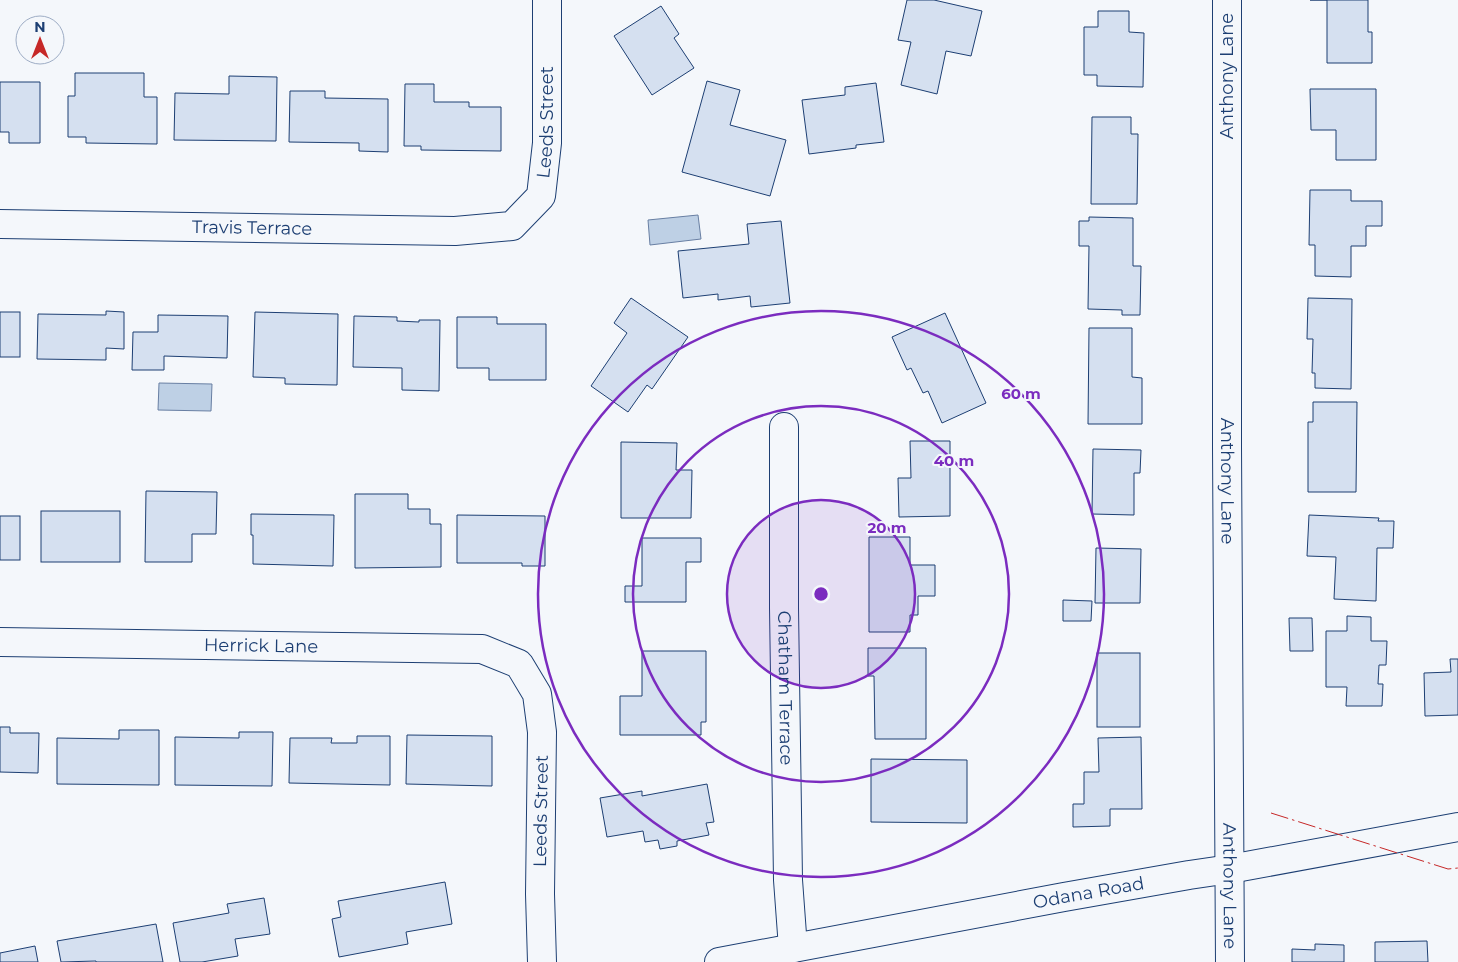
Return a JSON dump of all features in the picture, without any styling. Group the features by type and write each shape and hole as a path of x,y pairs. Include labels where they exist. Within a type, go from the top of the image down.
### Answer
{"street":[{"name":"Leeds Street","path":"504,226 512,226 541,196 547,143 548,0"},
{"name":"Anthony Lane","path":"1227,0 1230,962"},
{"name":"Travis Terrace","path":"0,224 455,231 504,226"},
{"name":"Chatham Terrace","path":"784,427 784,608 788,880 793,948"},
{"name":"Herrick Lane","path":"0,642 482,649 519,664"},
{"name":"Leeds Street","path":"519,664 537,694 542,732 540,894 542,962"},
{"name":"Odana Road","path":"720,962 1112,888 1458,828"}],"water":[{"path":"698,215 701,239 650,245 648,220"},
{"path":"159,383 212,384 211,411 158,410"}],"building":[{"path":"907,0 934,0 982,11 971,56 946,51 937,94 901,85 911,42 898,40"},
{"path":"1327,0 1368,0 1368,32 1372,32 1372,63 1327,63"},
{"path":"661,6 679,34 674,38 694,68 652,95 614,36"},
{"path":"1098,11 1129,11 1129,32 1144,33 1143,87 1097,86 1097,75 1084,75 1084,27 1098,27"},
{"path":"75,73 144,73 144,97 157,97 157,144 86,143 86,137 68,137 68,96 75,96"},
{"path":"229,76 277,77 276,141 174,140 175,93 229,94"},
{"path":"707,81 740,90 730,125 786,140 770,196 682,172"},
{"path":"0,82 40,82 40,143 9,143 9,132 0,132"},
{"path":"876,83 884,142 856,145 856,148 809,154 802,100 845,95 845,87"},
{"path":"405,84 434,84 434,102 469,102 469,107 501,107 501,151 421,150 421,146 404,146"},
{"path":"1310,89 1376,89 1376,160 1336,160 1336,130 1311,130"},
{"path":"290,91 325,91 325,98 388,99 388,152 359,151 359,143 289,142"},
{"path":"1092,117 1131,117 1131,134 1138,134 1137,204 1091,204"},
{"path":"1310,190 1351,190 1351,201 1382,201 1382,226 1366,226 1366,246 1351,246 1351,277 1315,276 1315,245 1309,245"},
{"path":"1089,217 1133,218 1133,266 1141,266 1140,315 1122,315 1122,310 1088,309 1089,246 1079,246 1079,221 1089,221"},
{"path":"781,221 790,303 751,307 750,296 718,300 718,294 683,298 678,251 749,244 747,224"},
{"path":"631,298 688,337 652,389 647,385 628,412 591,386 627,333 614,323"},
{"path":"1308,298 1352,299 1351,389 1315,388 1315,373 1312,373 1313,339 1307,339"},
{"path":"106,311 124,312 124,349 106,348 106,360 37,359 38,314 106,315"},
{"path":"0,312 20,312 20,357 0,357"},
{"path":"255,312 338,314 337,385 285,384 285,378 253,377"},
{"path":"945,313 986,403 942,423 928,391 923,393 911,368 907,370 892,337"},
{"path":"158,315 228,316 227,358 164,356 164,370 132,370 133,332 158,332"},
{"path":"354,316 397,317 397,321 419,322 419,320 440,320 439,391 402,390 402,368 353,367"},
{"path":"457,317 497,317 497,324 546,324 546,380 489,380 489,368 457,368"},
{"path":"1089,328 1132,328 1132,377 1142,378 1142,424 1088,424"},
{"path":"1313,402 1357,402 1356,492 1308,492 1308,422 1313,422"},
{"path":"910,441 950,441 950,516 899,517 898,478 911,478"},
{"path":"621,442 677,443 676,470 692,470 691,518 621,518"},
{"path":"1093,449 1141,450 1140,473 1134,473 1134,515 1092,514"},
{"path":"146,491 217,492 216,534 192,534 192,562 145,562"},
{"path":"355,494 408,494 408,509 430,509 430,524 441,524 441,567 355,568"},
{"path":"41,511 120,511 120,562 41,562"},
{"path":"251,514 334,515 333,566 253,564"},
{"path":"457,515 545,516 545,566 522,566 522,563 457,563"},
{"path":"1309,515 1379,518 1378,521 1394,521 1393,548 1377,548 1376,601 1334,599 1336,557 1307,556"},
{"path":"0,516 20,516 20,560 0,560"},
{"path":"869,537 910,537 910,565 935,565 935,596 918,596 918,615 910,615 910,632 869,632"},
{"path":"642,538 701,538 701,562 686,562 686,602 625,602 625,586 642,586"},
{"path":"1096,548 1141,549 1140,603 1095,603"},
{"path":"1063,600 1092,601 1091,621 1063,621"},
{"path":"1347,616 1371,617 1371,641 1387,641 1386,665 1379,665 1378,684 1383,684 1382,706 1346,706 1347,687 1326,687 1326,631 1347,631"},
{"path":"1289,618 1312,618 1313,651 1290,651"},
{"path":"868,648 926,648 926,739 875,739 874,676 868,676"},
{"path":"642,651 706,651 706,722 701,722 701,735 620,735 620,696 642,696"},
{"path":"1097,653 1140,653 1140,727 1097,727"},
{"path":"1450,659 1458,659 1458,715 1425,716 1424,673 1451,672"},
{"path":"0,727 10,727 10,733 39,733 38,773 0,772"},
{"path":"119,730 159,730 159,785 57,784 57,738 119,739"},
{"path":"239,732 273,732 272,786 175,785 175,737 239,738"},
{"path":"407,735 492,736 492,786 406,784"},
{"path":"357,736 390,736 390,785 289,783 290,738 332,738 331,743 357,743"},
{"path":"1141,737 1142,809 1110,809 1110,826 1073,827 1073,804 1084,804 1084,772 1099,772 1098,738"},
{"path":"871,759 967,760 967,823 871,822"},
{"path":"707,784 714,822 706,823 709,835 677,841 677,846 660,849 658,840 645,842 643,831 607,837 600,798 642,791 642,796"},
{"path":"445,882 452,924 406,932 408,944 339,957 332,919 341,917 338,901"},
{"path":"264,898 270,934 235,939 238,956 202,962 180,962 173,923 229,913 227,904"},
{"path":"156,924 163,962 61,962 57,941"},
{"path":"1427,941 1428,962 1375,962 1375,942"},
{"path":"1315,944 1344,945 1344,962 1292,962 1292,949 1315,950"},
{"path":"35,946 38,962 0,962 0,953"}],"power":[{"path":"1271,813 1448,869 1458,868"}]}
